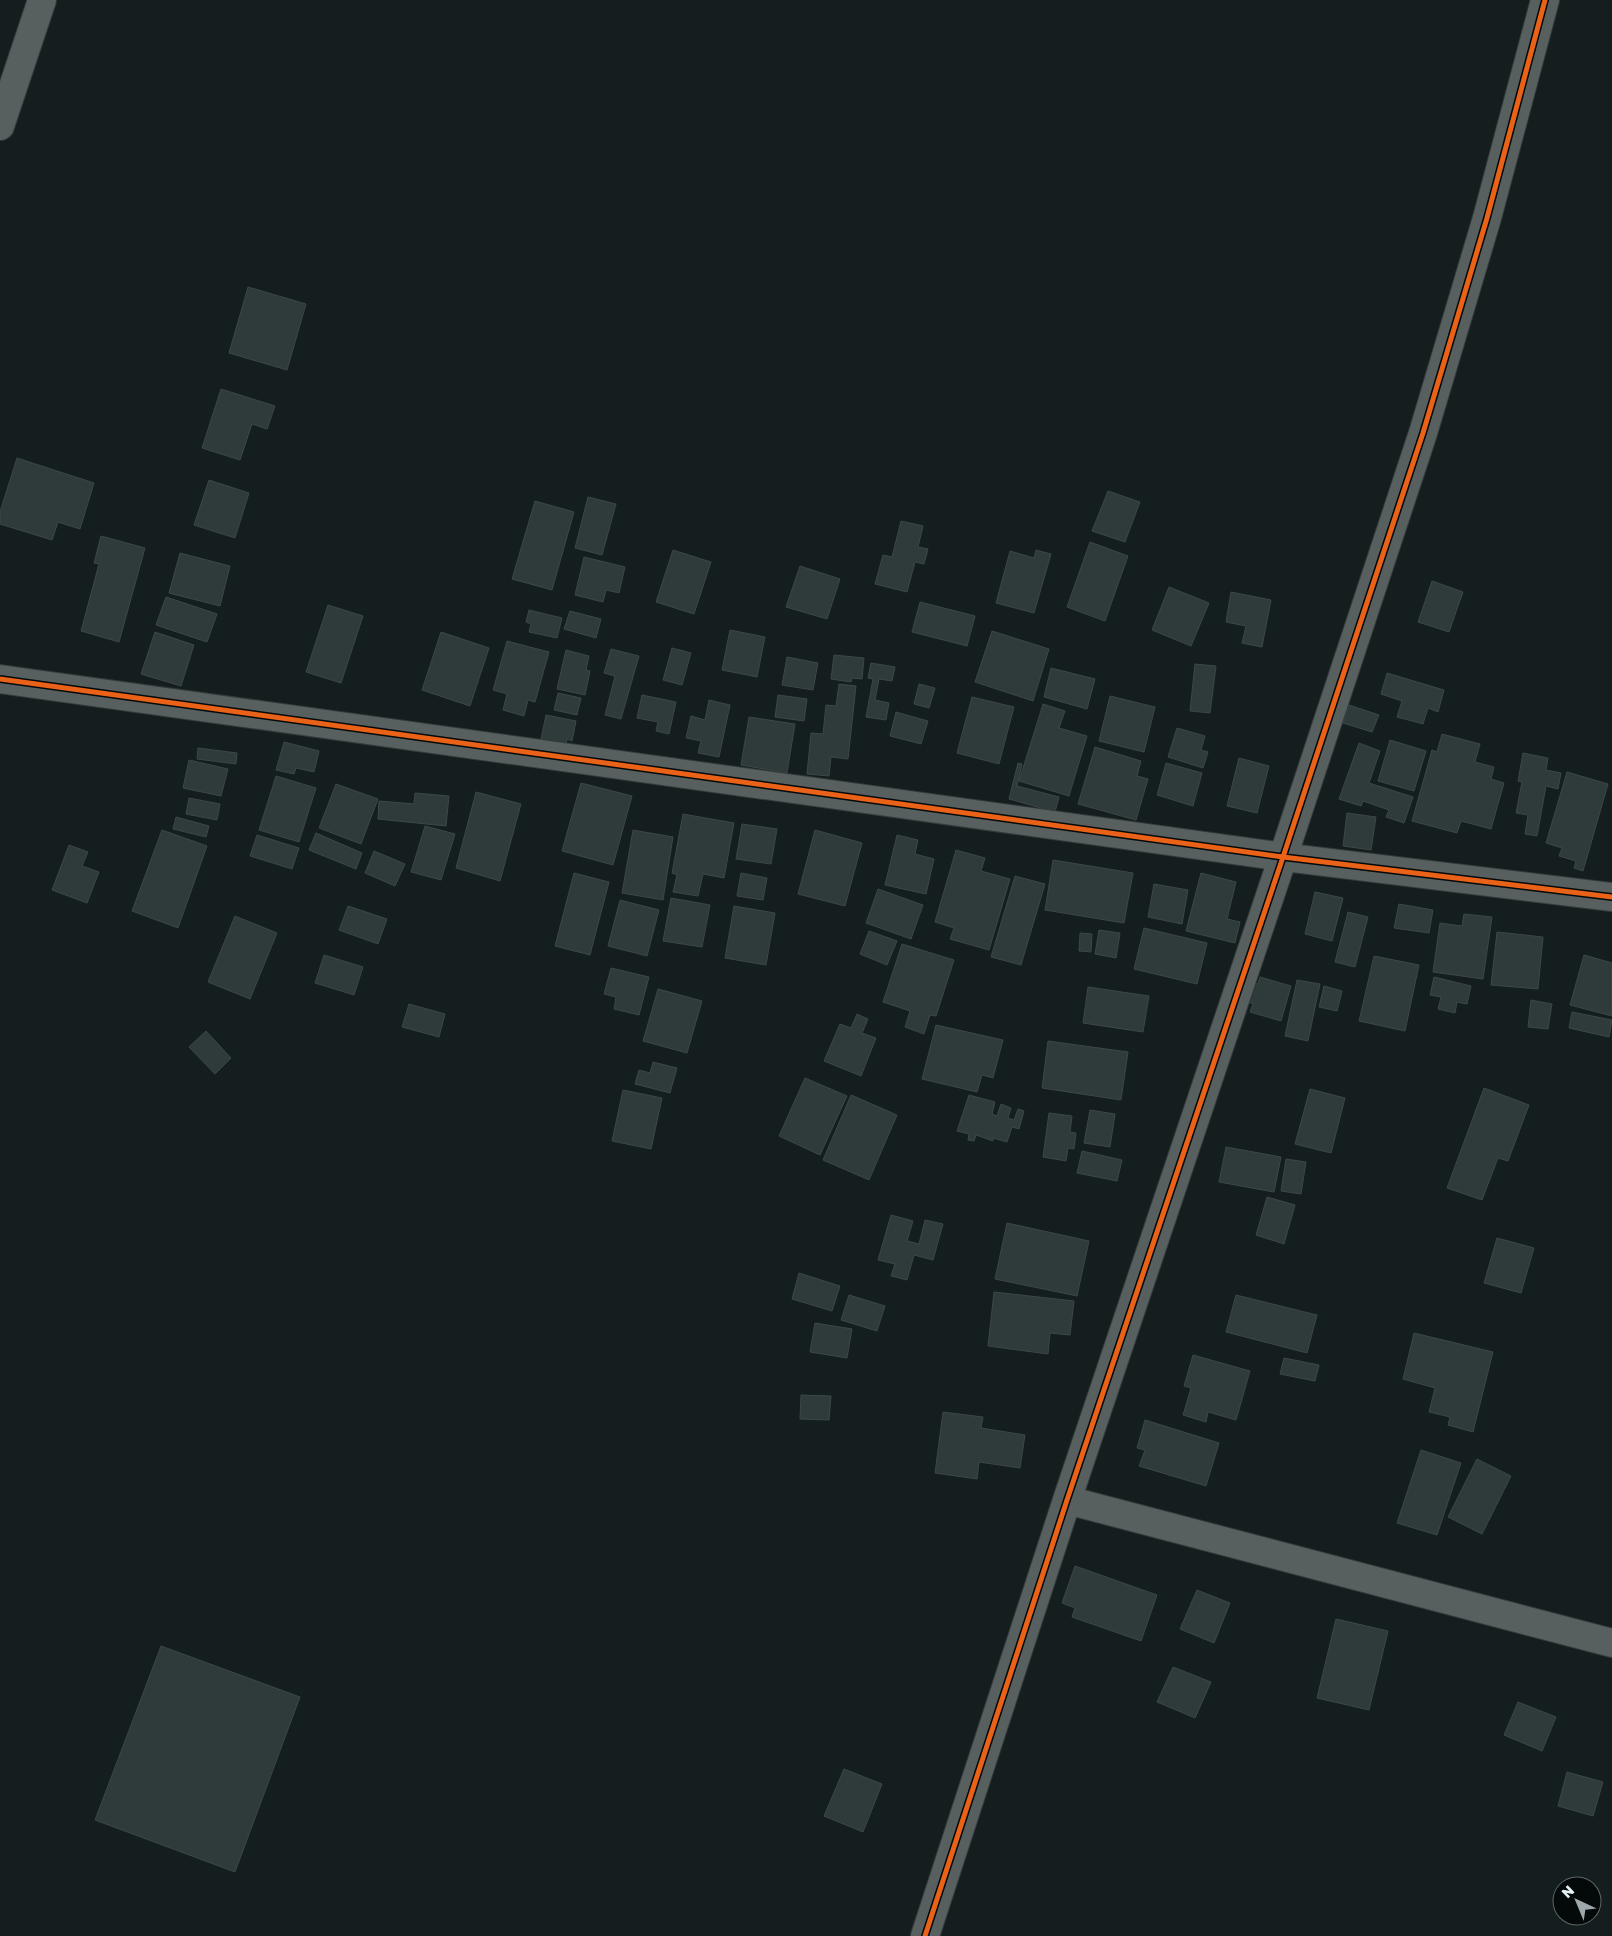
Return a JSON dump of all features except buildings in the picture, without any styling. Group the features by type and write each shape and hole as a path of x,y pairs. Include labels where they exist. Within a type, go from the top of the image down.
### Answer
{"street":[{"path":"0,126 42,0"},
{"path":"925,1936 1066,1500 1283,857 1423,433 1487,218 1545,0"},
{"path":"0,679 1283,857 1612,897"},
{"path":"1066,1500 1612,1643"}],"cycle path":[{"path":"925,1936 1067,1500 1423,433 1487,218 1545,0"},
{"path":"0,679 1283,857 1612,897"}]}
